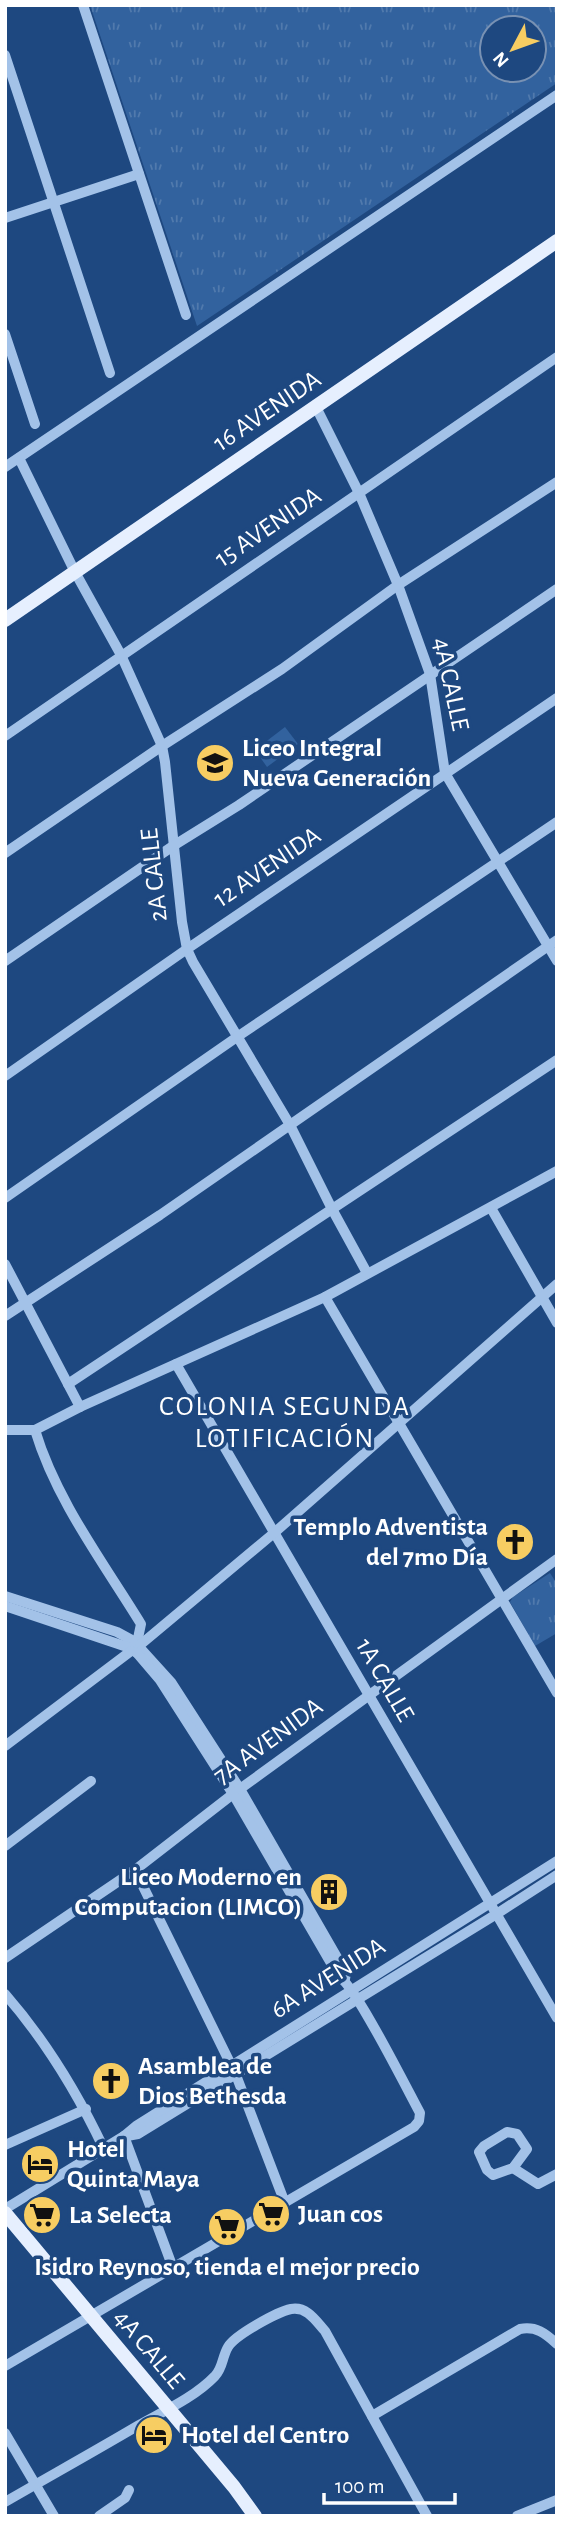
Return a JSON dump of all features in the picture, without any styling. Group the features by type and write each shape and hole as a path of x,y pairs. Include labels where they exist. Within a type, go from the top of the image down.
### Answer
{"main road":[{"name":"16 AVENIDA","path":"5,620 557,241"},
{"name":"4A CALLE","path":"5,2211 90,2317 234,2487 255,2516"}],"street":[{"path":"83,5 186,315"},
{"path":"5,55 110,373"},
{"path":"5,467 554,97 557,112"},
{"path":"5,218 139,174"},
{"path":"5,334 35,424"},
{"name":"15 AVENIDA","path":"5,736 557,357"},
{"name":"4A CALLE","path":"316,407 359,493 398,585 430,674 445,773 496,860 552,943 557,961"},
{"name":"2A CALLE","path":"19,458 75,572 121,655 162,746 181,922 187,948 290,1125 367,1273"},
{"path":"5,853 162,746 282,670 398,585 557,482"},
{"path":"5,961 557,589"},
{"name":"12 AVENIDA","path":"5,1076 187,948 557,698"},
{"path":"5,1198 496,860 557,822"},
{"path":"5,1316 160,1215 552,943"},
{"path":"68,1384 557,1060"},
{"path":"5,1430 35,1430 325,1297 557,1171"},
{"path":"491,1208 557,1323"},
{"path":"5,1264 80,1408"},
{"path":"5,1746 136,1647 274,1533 557,1284"},
{"path":"325,1297 557,1693"},
{"name":"1A CALLE","path":"176,1364 557,2018"},
{"path":"35,1430 42,1454 65,1500 141,1624 136,1647"},
{"name":"7A AVENIDA","path":"5,1958 135,1870 236,1792 557,1559"},
{"path":"5,1596 117,1632 166,1676 346,1973 345,1979 420,2113 414,2127 5,2366"},
{"path":"5,1606 136,1647"},
{"path":"5,1846 91,1781"},
{"name":"6A AVENIDA","path":"5,2211 124,2136 135,2126 233,2070 354,1995 557,1861"},
{"path":"135,1870 233,2070 285,2203"},
{"name":"6A AVENIDA","path":"354,1995 495,1915 557,1875"},
{"path":"5,1994 49,2049 86,2109 104,2149"},
{"path":"5,2145 86,2109"},
{"path":"507,2132 517,2133 527,2149 513,2168 497,2175 490,2174 481,2162 478,2152 507,2132"},
{"path":"124,2136 173,2268"},
{"path":"513,2168 538,2184 557,2174"},
{"path":"5,2502 168,2409 216,2376 234,2340 291,2309 300,2309 310,2314 324,2331 427,2516"},
{"path":"372,2416 520,2329 531,2327 547,2334 557,2344"},
{"path":"5,2433 54,2516"},
{"path":"99,2516 125,2498 129,2490"},
{"path":"517,2516 557,2500"}],"green space":[{"path":"90,5 557,5 557,83 197,326"},
{"path":"285,727 298,744 267,767 255,750"},
{"path":"550,1573 557,1584 557,1633 535,1646 510,1602 513,1597"}],"place":[{"name":"Liceo Integral Nueva Generación","path":"215,763"},
{"name":"Templo Adventista del 7mo Día","path":"515,1542"},
{"name":"Liceo Moderno en Computacion (LIMCO)","path":"329,1892"},
{"name":"Asamblea de Dios Bethesda","path":"111,2081"},
{"name":"Hotel Quinta Maya","path":"40,2164"},
{"name":"Juan cos","path":"271,2214"},
{"name":"La Selecta","path":"42,2215"},
{"name":"Isidro Reynoso, tienda el mejor precio","path":"227,2227"},
{"name":"Hotel del Centro","path":"154,2435"}],"district":[{"name":"COLONIA SEGUNDA LOTIFICACIÓN","path":"285,1423"}]}
